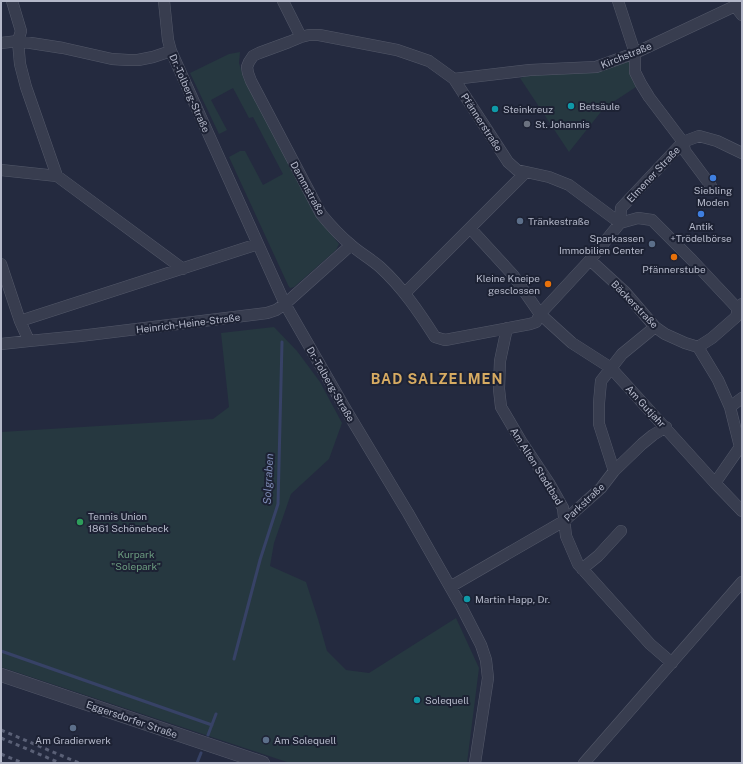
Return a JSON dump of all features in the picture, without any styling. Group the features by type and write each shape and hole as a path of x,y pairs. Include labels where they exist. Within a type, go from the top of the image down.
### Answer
{"street":[{"path":"12,1 21,31 18,41 20,64 26,87 57,176"},
{"name":"Dr.-Tolberg-Straße","path":"164,1 168,40 171,51 285,304 394,489 481,645 486,660 488,678 475,763"},
{"path":"283,1 301,37"},
{"path":"618,1 635,53 635,72 641,84 683,142 685,151 711,186"},
{"name":"Kirchstraße","path":"454,79 530,70 596,67 635,53 739,8"},
{"name":"Pfännerstraße","path":"247,67 253,56 309,35 320,35 397,50 429,61 454,79 508,162 517,170 549,177 569,185 620,223"},
{"path":"1,43 18,41 63,48 112,59 138,60 171,51"},
{"name":"Dammstraße","path":"247,67 251,81 321,214 351,245 380,267 405,293 435,337 445,340"},
{"path":"683,142 699,136 717,141 742,153"},
{"name":"Elmener Straße","path":"445,340 536,322 540,314 590,260 620,223 622,208 683,142"},
{"path":"1,170 57,176 183,268"},
{"path":"405,293 526,172"},
{"path":"620,223 638,218 654,221 741,308 736,316 712,338 698,347 718,380 730,407 740,447 715,483"},
{"path":"470,228 513,275 540,314"},
{"path":"20,321 258,244"},
{"name":"Heinrich-Heine-Straße","path":"1,344 268,313 285,304 351,245"},
{"name":"Bäckerstraße","path":"590,260 624,292 655,327 665,334 698,347"},
{"path":"1,264 20,321 29,341"},
{"name":"Am Gutjahr","path":"540,314 572,343 611,368 742,511"},
{"path":"614,471 599,424 601,381 622,354 655,327"},
{"name":"Am Alten Stadtbad","path":"507,328 500,361 499,389 501,408 549,483 563,508 566,536 578,564 650,644 672,663"},
{"path":"730,407 742,398"},
{"name":"Parkstraße","path":"450,587 564,521 601,488 614,471 642,444 652,435 666,427"},
{"path":"582,569 598,556 621,531"},
{"path":"584,763 742,582"},
{"name":"Eggersdorfer Straße","path":"1,675 264,763"}],"green space":[{"path":"240,52 239,63 244,79 321,222 339,244 336,250 294,287 290,288 229,157 240,151 245,151 263,185 283,174 253,117 249,118 233,88 211,100 227,130 219,134 190,73 229,54"},
{"path":"631,60 639,85 604,108 569,152 520,78 544,72"},
{"name":"Kurpark \"Solepark\"","path":"274,327 297,351 320,382 342,423 329,459 291,494 274,543 270,566 306,582 327,651 346,670 369,673 456,618 479,668 467,763 290,763 1,667 1,432 213,419 229,407 221,333"}],"waterway":[{"name":"Solgraben","path":"234,659 260,560 278,504 282,342"},
{"path":"1,651 212,725"},
{"name":"Solgraben","path":"208,735 216,714"},
{"name":"Solgraben","path":"197,763 201,753"}],"railway":[{"path":"1,730 79,763"},
{"path":"1,738 60,763"},
{"path":"1,754 23,763"}],"place":[{"name":"Betsäule","path":"571,106"},
{"name":"Steinkreuz","path":"495,109"},
{"name":"St. Johannis","path":"527,124"},
{"name":"Siebling Moden","path":"713,178"},
{"name":"Antik +Trödelbörse","path":"701,214"},
{"name":"Tränkestraße","path":"520,221"},
{"name":"Sparkassen Immobilien Center","path":"652,244"},
{"name":"Pfännerstube","path":"674,257"},
{"name":"Kleine Kneipe gesclossen","path":"548,284"},
{"name":"Tennis Union 1861 Schönebeck","path":"80,522"},
{"name":"Martin Happ, Dr.","path":"467,599"},
{"name":"Solequell","path":"417,700"},
{"name":"Am Gradierwerk","path":"73,728"},
{"name":"Am Solequell","path":"266,740"}],"district":[{"name":"BAD SALZELMEN","path":"437,379"}]}
